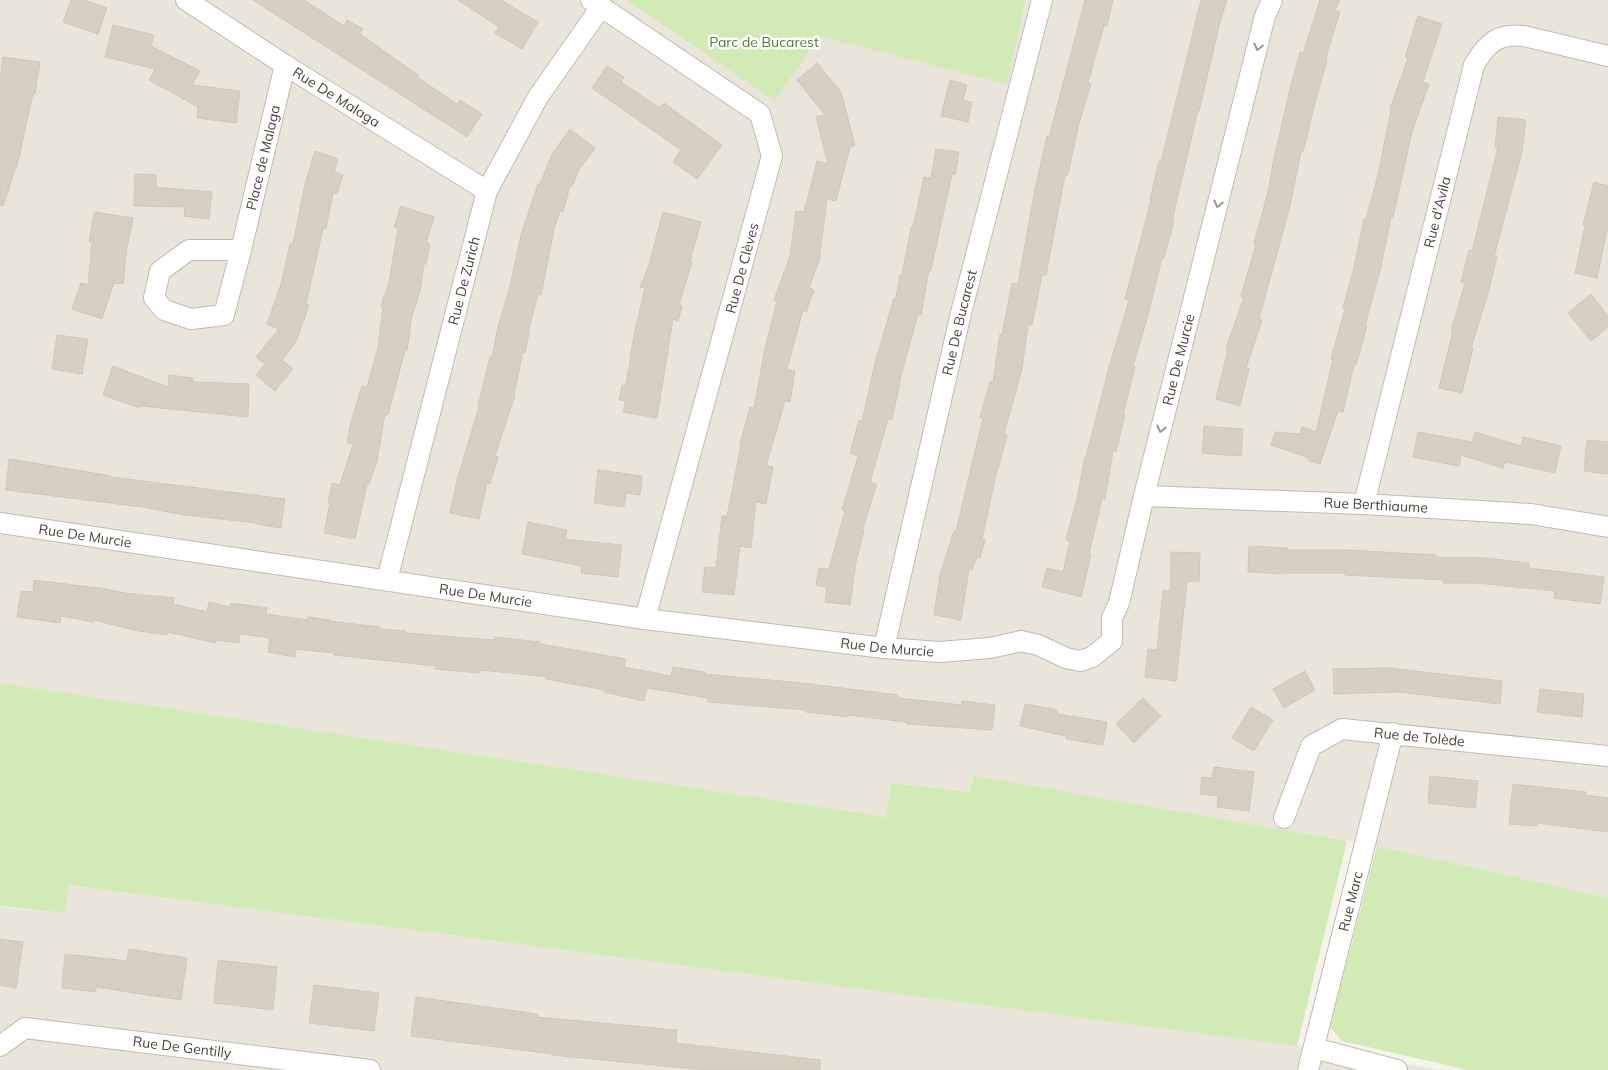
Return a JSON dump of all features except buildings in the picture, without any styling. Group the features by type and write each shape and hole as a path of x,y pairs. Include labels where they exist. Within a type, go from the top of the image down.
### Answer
{"street":[{"name":"Rue De Malaga","path":"186,0 487,191"},
{"name":"Rue De Bucarest","path":"884,648 961,313 1042,0"},
{"name":"Rue De Murcie","path":"0,523 645,619 884,648 940,652 990,648 1022,641 1038,645 1066,658 1080,661 1092,656 1112,641 1112,618 1118,603 1266,16 1272,0"},
{"name":"Rue De Zurich","path":"387,580 487,191 538,97 596,4"},
{"name":"Rue De Clèves","path":"596,4 760,114 772,156 645,619"},
{"name":"Rue d'Avila","path":"1364,504 1474,65 1483,50 1498,38 1512,34 1608,56"},
{"name":"Place de Malaga","path":"241,250 189,250 160,271 154,298 164,310 191,319 224,315 241,250 286,65"},
{"name":"Rue Berthiaume","path":"1144,496 1364,504 1530,514 1608,527"},
{"name":"Rue de Tolède","path":"1284,818 1311,746 1342,729 1608,756"},
{"name":"Rue Marc","path":"1308,1070 1392,733"},
{"name":"Rue De Gentilly","path":"0,1046 25,1028 370,1070"},
{"path":"1314,1048 1397,1070"}],"shaded area":[{"path":"0,0 1608,0 1608,898 1377,846 974,777 969,792 891,783 886,817 0,683"},
{"path":"69,885 1314,1048 1440,1070 0,1070 0,907 65,913"}],"green space":[{"name":"Parc de Bucarest","path":"626,0 1026,0 1007,84 819,36 775,101"},
{"path":"0,683 886,817 891,783 969,792 974,776 1347,841 1297,1046 69,885 65,913 0,906"},
{"path":"1377,846 1608,898 1608,1070 1468,1070 1342,1041 1330,1027"}]}
